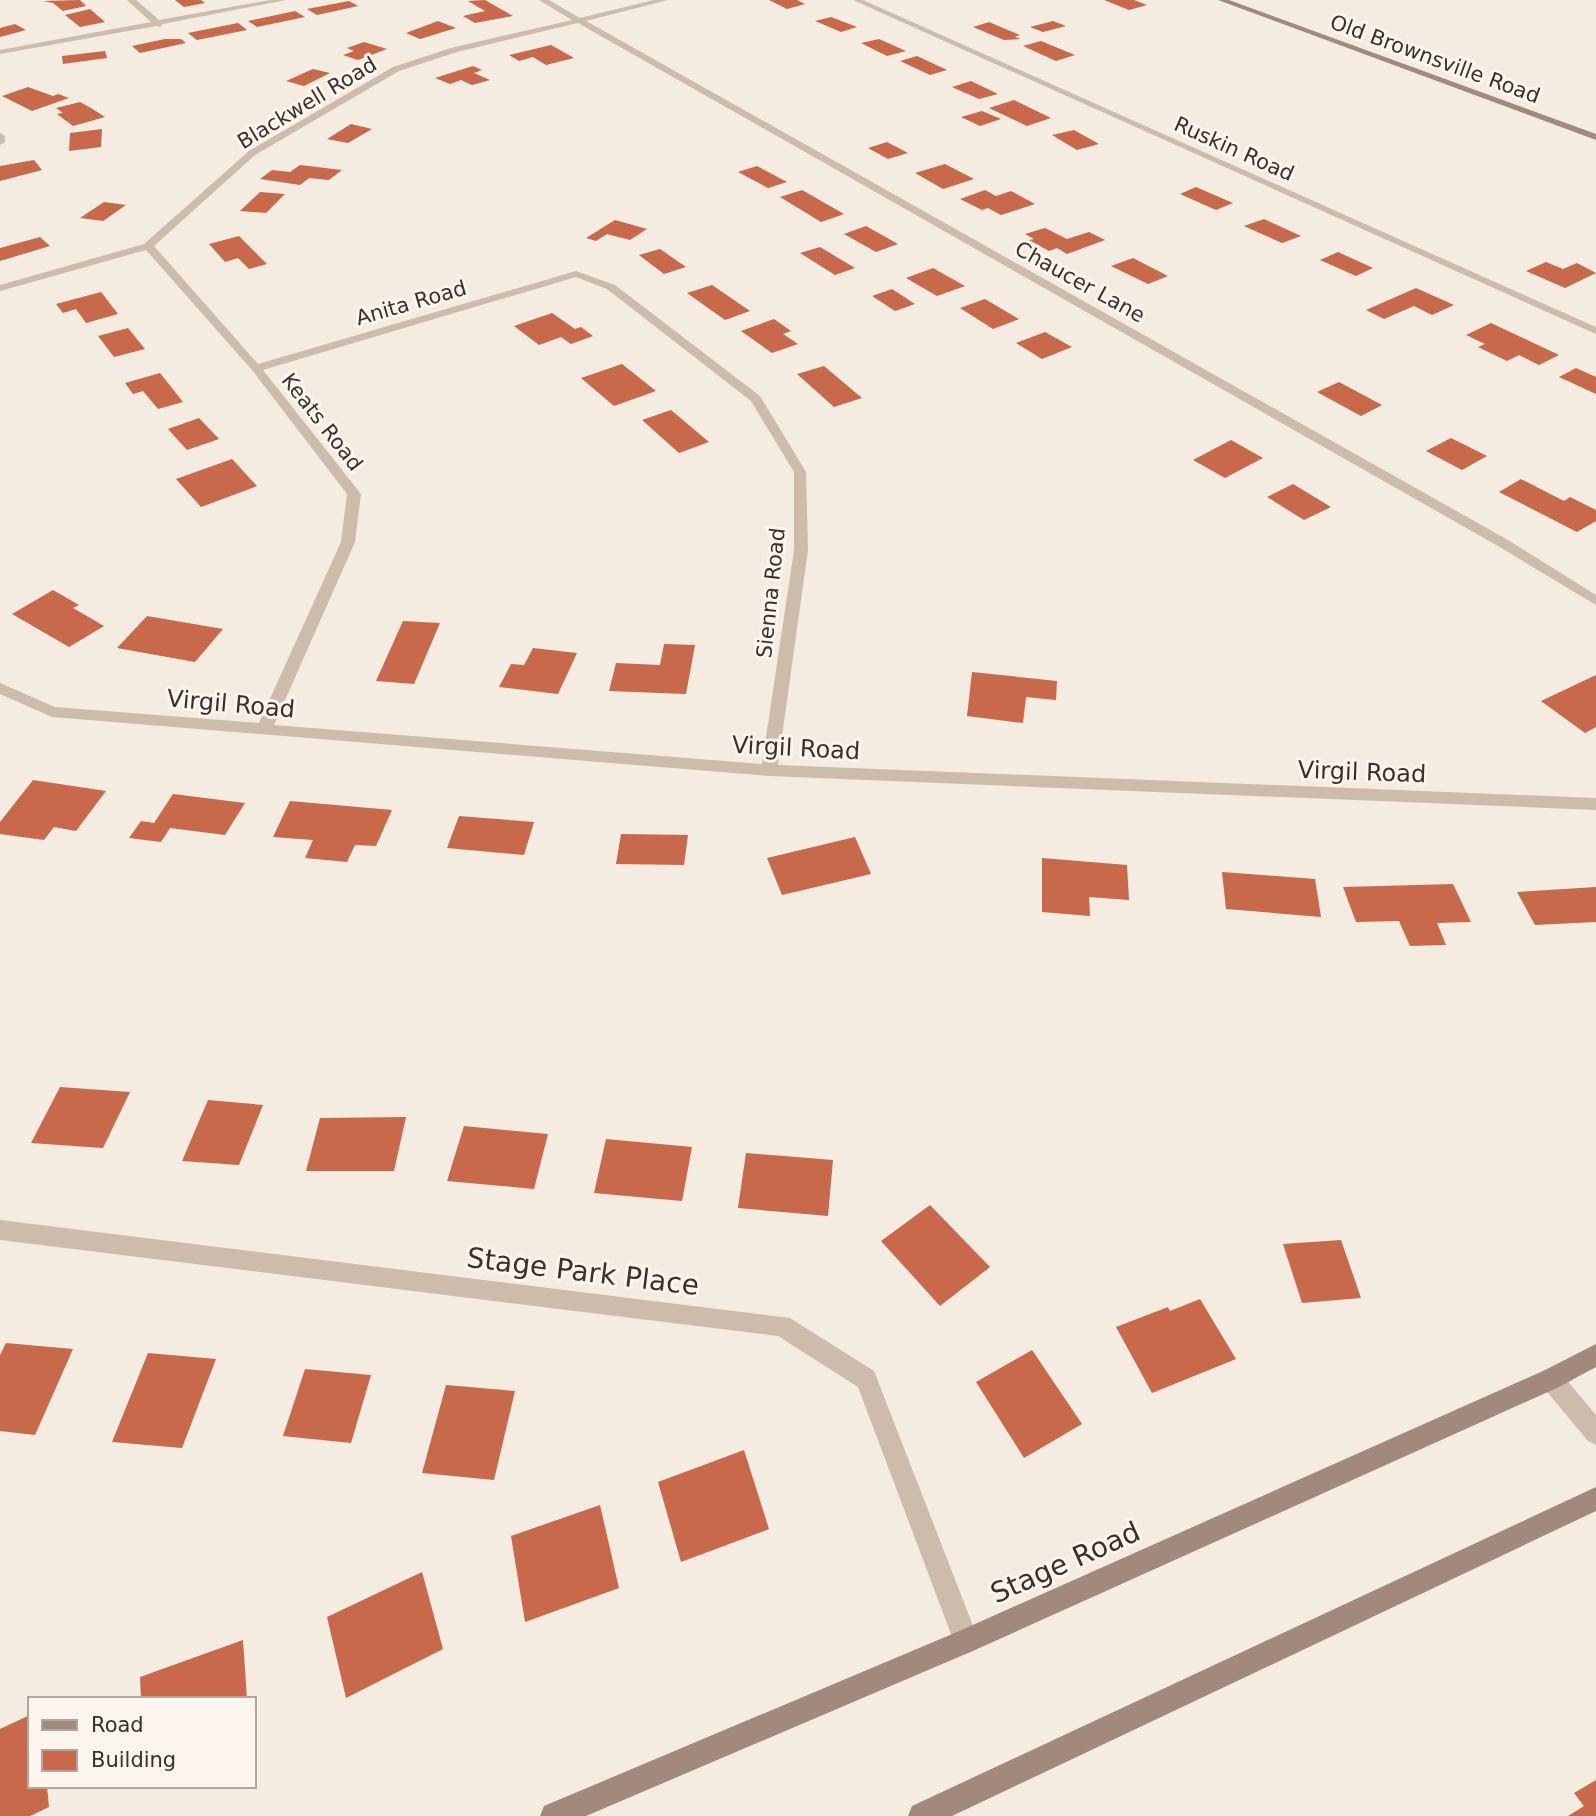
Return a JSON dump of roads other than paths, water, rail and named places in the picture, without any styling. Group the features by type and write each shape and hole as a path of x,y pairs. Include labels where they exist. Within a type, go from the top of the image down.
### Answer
{"main road":[{"name":"Old Brownsville Road","path":"1222,0 1596,137"},
{"name":"Stage Road","path":"554,1816 966,1641 1551,1379 1596,1355"},
{"path":"922,1816 1596,1499"}],"street":[{"path":"131,0 160,25"},
{"path":"0,52 160,25 282,0"},
{"name":"Chaucer Lane","path":"543,0 1503,543 1596,601"},
{"name":"Blackwell Road","path":"0,288 148,246 252,153 396,69 454,50 664,0"},
{"name":"Ruskin Road","path":"857,0 1592,325"},
{"name":"Keats Road","path":"148,246 256,368 354,495 348,542 264,730"},
{"name":"Anita Road","path":"256,368 576,274"},
{"name":"Sienna Road","path":"576,274 611,287 756,399 800,472 801,550 769,770"},
{"name":"Virgil Road","path":"0,688 52,712 769,770 1596,804"},
{"name":"Stage Park Place","path":"0,1230 782,1326 866,1379 966,1641"},
{"path":"1551,1379 1596,1433"}]}
